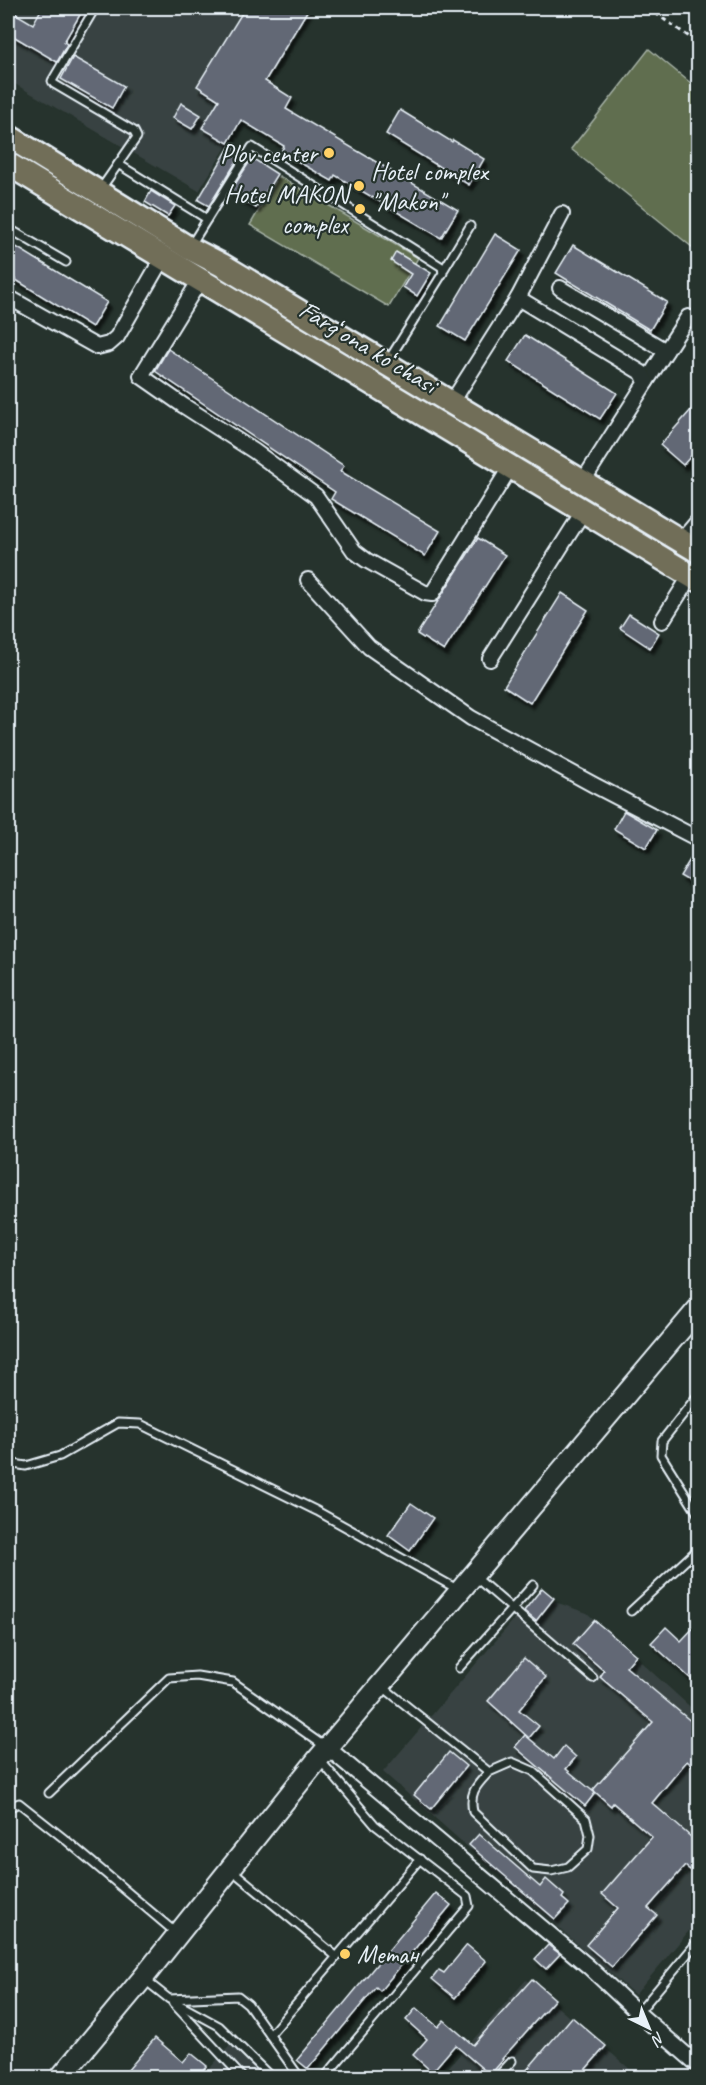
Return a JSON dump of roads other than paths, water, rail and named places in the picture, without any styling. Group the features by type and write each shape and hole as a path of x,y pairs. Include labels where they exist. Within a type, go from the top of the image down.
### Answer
{"main road":[{"name":"Fargʻona koʻchasi","path":"8,136 189,248 222,265 690,545"},
{"path":"35,181 47,160"},
{"name":"Fargʻona koʻchasi","path":"8,164 695,577"},
{"path":"60,2078 323,1754 699,1309"}],"street":[{"path":"452,402 518,298 562,214"},
{"path":"8,297 98,347 109,344 117,337 163,257"},
{"path":"200,280 141,376 254,451 316,496 354,551 366,560 425,593 432,594 511,466"},
{"path":"560,288 666,351"},
{"path":"518,298 642,373 646,382"},
{"path":"583,481 688,317"},
{"path":"490,659 584,510"},
{"path":"690,545 699,521"},
{"path":"662,621 695,577"},
{"path":"308,580 369,647 471,718 699,839"},
{"path":"323,1754 589,1967 699,2065"}],"lane":[{"path":"95,8 52,81 134,131 137,137 99,192"},
{"path":"189,248 252,147 440,265 443,271"},
{"path":"118,164 207,219"},
{"path":"386,363 470,226"},
{"path":"8,228 66,262"},
{"path":"699,1395 662,1441 661,1455 699,1514"},
{"path":"8,1463 26,1466 60,1456 118,1423 140,1424 317,1511 459,1591"},
{"path":"631,1611 699,1549"},
{"path":"472,1575 593,1678"},
{"path":"459,1668 533,1584"},
{"path":"49,1793 169,1678 197,1676 233,1682 323,1754 375,1825 467,1896 469,1906 324,2078"},
{"path":"381,1685 489,1772"},
{"path":"512,1762 533,1771 586,1819 590,1835 588,1849 568,1867 551,1871 533,1869 473,1812 470,1799 476,1787 489,1772 512,1762"},
{"path":"8,1808 19,1803 68,1841 178,1935"},
{"path":"270,2035 420,1858"},
{"path":"231,1869 336,1957"},
{"path":"638,2013 699,1941"},
{"path":"143,1978 168,1999 243,2078"},
{"path":"168,1999 238,1996 248,2004 300,2078"},
{"path":"168,1999 219,2026 272,2078"},
{"path":"496,2078 512,2061"}],"place":[{"name":"Plov center","path":"329,153"},
{"name":"Hotel complex \"Makon\"","path":"359,186"},
{"name":"Hotel MAKON complex","path":"360,209"},
{"name":"Метан","path":"345,1954"}]}
